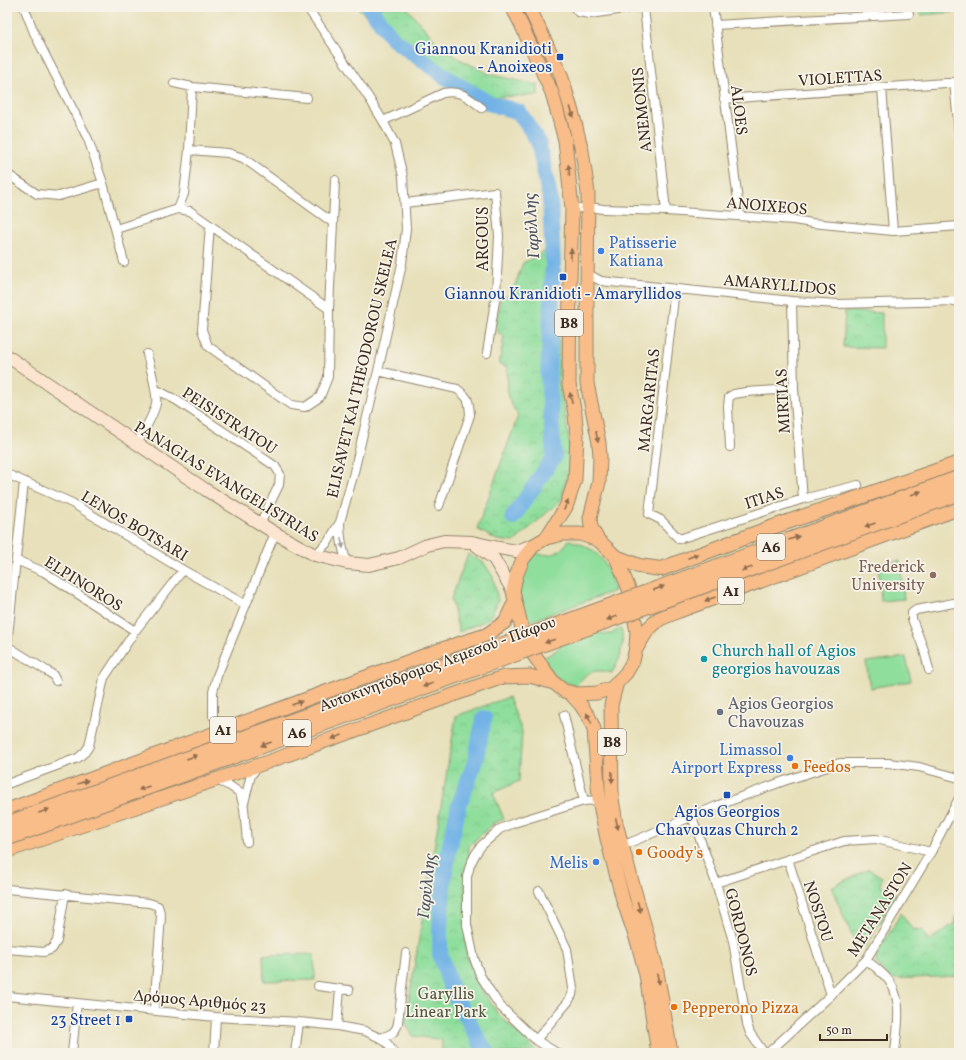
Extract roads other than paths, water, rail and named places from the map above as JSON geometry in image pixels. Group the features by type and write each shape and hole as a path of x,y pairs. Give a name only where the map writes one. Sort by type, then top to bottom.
{"highway":[{"path":"616,557 639,566 661,568 770,528 959,463"},
{"name":"A6","path":"585,622 959,478"},
{"name":"A6","path":"585,622 959,493"},
{"name":"A1","path":"636,648 647,630 659,619 678,610 959,508"},
{"name":"Αυτοκινητόδρομος Λεμεσού - Πάφου","path":"7,824 585,622"},
{"name":"Αυτοκινητόδρομος Λεμεσού - Πάφου","path":"7,838 585,622"}],"main road":[{"name":"B8","path":"512,7 552,93 565,140 572,209 569,384 575,414 577,436 575,480 566,507 546,538"},
{"name":"B8","path":"529,7 561,75 582,151 588,193 593,278 587,290 587,383 600,457 599,482 590,518 591,527 598,540"},
{"name":"PANAGIAS EVANGELISTRIAS","path":"7,356 206,490 275,533 315,555 348,563 369,565 399,558 427,545 444,541 472,542 516,551 534,545"},
{"name":"B8","path":"563,534 580,534 598,540 616,557 629,589 637,632 633,661 626,674 612,688 597,693 576,694 564,691 554,683 533,654 522,628 514,596 516,576 523,558 534,545 546,538 563,534"},
{"path":"472,542 494,560 514,596"},
{"name":"A1","path":"7,810 439,650 486,635 506,622 514,596"},
{"path":"7,851 262,764 503,677 530,676 554,683"},
{"name":"B8","path":"617,682 611,705 612,799 622,846 656,966 671,1053"},
{"name":"B8","path":"569,692 589,717 594,729 599,800 607,839 623,900 638,944 646,975 658,1053"}],"street":[{"path":"24,7 35,35 88,139 103,183 124,262"},
{"name":"ELISAVET KAI THEODOROU SKELEA","path":"307,7 383,121 395,144 404,176 406,229 402,264 353,476 340,522 328,542 315,555"},
{"path":"574,7 578,12 590,14 638,7"},
{"name":"ANEMONIS","path":"644,7 666,211"},
{"name":"ALOES","path":"713,7 740,216"},
{"path":"715,24 908,14"},
{"path":"956,82 959,132"},
{"name":"VIOLETTAS","path":"724,99 956,82"},
{"path":"174,83 192,87 307,98"},
{"path":"178,209 184,194 189,150 192,87"},
{"path":"882,88 893,231"},
{"path":"383,121 443,93 459,93 469,98 482,108"},
{"path":"189,150 228,153 243,158 332,222"},
{"path":"7,174 37,194 60,196 103,183"},
{"path":"210,225 202,330 208,346 291,405 305,407 320,397 328,376 332,222 335,180"},
{"name":"ARGOUS","path":"405,202 495,192 499,236 496,294 487,353"},
{"name":"ANOIXEOS","path":"572,209 589,207 740,216 794,220 893,231 959,226"},
{"path":"116,229 178,209 190,211 329,309"},
{"name":"AMARYLLIDOS","path":"593,278 675,289 837,304 959,301"},
{"name":"MARGARITAS","path":"675,289 649,514 661,520 679,539"},
{"name":"MIRTIAS","path":"792,301 794,389 803,499"},
{"path":"137,444 156,403 155,389 147,354"},
{"path":"378,371 457,388 465,395 469,403 470,415 439,506"},
{"name":"PEISISTRATOU","path":"155,389 176,400 275,466 280,474 279,485 260,524"},
{"path":"730,447 729,397 734,394 746,392 794,389"},
{"name":"LENOS BOTSARI","path":"7,474 72,503 183,570 246,604"},
{"path":"24,482 7,646 48,671 56,681"},
{"name":"ITIAS","path":"679,539 803,499 858,485"},
{"name":"ELISAVET KAI THEODOROU SKELEA","path":"340,522 340,539 343,552 348,563"},
{"path":"212,716 213,692 217,676 275,533"},
{"name":"ELPINOROS","path":"16,560 44,572 135,631"},
{"path":"7,784 78,758 85,752 89,746 104,678 135,631 183,570"},
{"path":"929,670 924,650 912,619 912,613 916,610 959,602"},
{"path":"564,715 584,801"},
{"path":"622,846 692,816 784,781 840,763 888,763 919,767 959,778"},
{"path":"244,808 251,775 262,764"},
{"path":"215,780 230,786 240,793 244,808 247,842"},
{"name":"METANASTON","path":"768,1053 831,995 866,960 931,852 959,798"},
{"path":"557,1053 536,1040 500,1006 480,975 474,958 468,924 467,877 470,865 481,846 500,829 514,823 584,801 599,800"},
{"name":"GORDONOS","path":"692,816 716,883 733,942 747,1024 750,1033 764,1053"},
{"path":"716,883 844,841 876,839 931,852"},
{"name":"NOSTOU","path":"788,859 831,995"},
{"path":"7,889 148,902 158,906 161,916 154,1010"},
{"path":"536,1040 568,1002 572,995 573,988 567,949 539,891"},
{"path":"7,949 44,952 52,949 57,941 65,894"},
{"path":"394,1053 384,1040 397,1029 406,953"},
{"path":"866,960 886,977 893,987 898,999 895,1053"},
{"path":"318,986 349,990"},
{"path":"337,1026 340,989"},
{"name":"Δρόμος Αριθμός 23","path":"7,996 216,1017 337,1026 365,1031 384,1040"},
{"path":"72,1053 77,1003"},
{"path":"214,1053 216,1017"},
{"path":"295,1053 299,1022"}],"waterway":[{"name":"Γαρύλλης","path":"369,7 393,39 447,78 489,103 519,112 538,141 550,198 553,265 548,375 554,457 513,517"},
{"name":"Γαρύλλης","path":"484,718 475,762 459,805 449,849 444,877 440,925 440,954 451,988 481,1044 488,1053"}],"place":[{"name":"Giannou Kranidioti - Anoixeos","path":"560,57"},
{"name":"Patisserie Katiana","path":"601,251"},
{"name":"Giannou Kranidioti - Amaryllidos","path":"563,277"},
{"name":"Frederick University","path":"933,575"},
{"name":"Church hall of Agios georgios havouzas","path":"704,659"},
{"name":"Agios Georgios Chavouzas","path":"720,712"},
{"name":"Limassol Airport Express","path":"790,758"},
{"name":"Feedos","path":"795,766"},
{"name":"Agios Georgios Chavouzas Church 2","path":"727,795"},
{"name":"Goody's","path":"639,852"},
{"name":"Melis","path":"596,862"},
{"name":"Pepperono Pizza","path":"674,1007"},
{"name":"23 Street 1","path":"129,1019"}],"park label":[{"name":"Garyllis Linear Park","path":"446,1002"}]}
